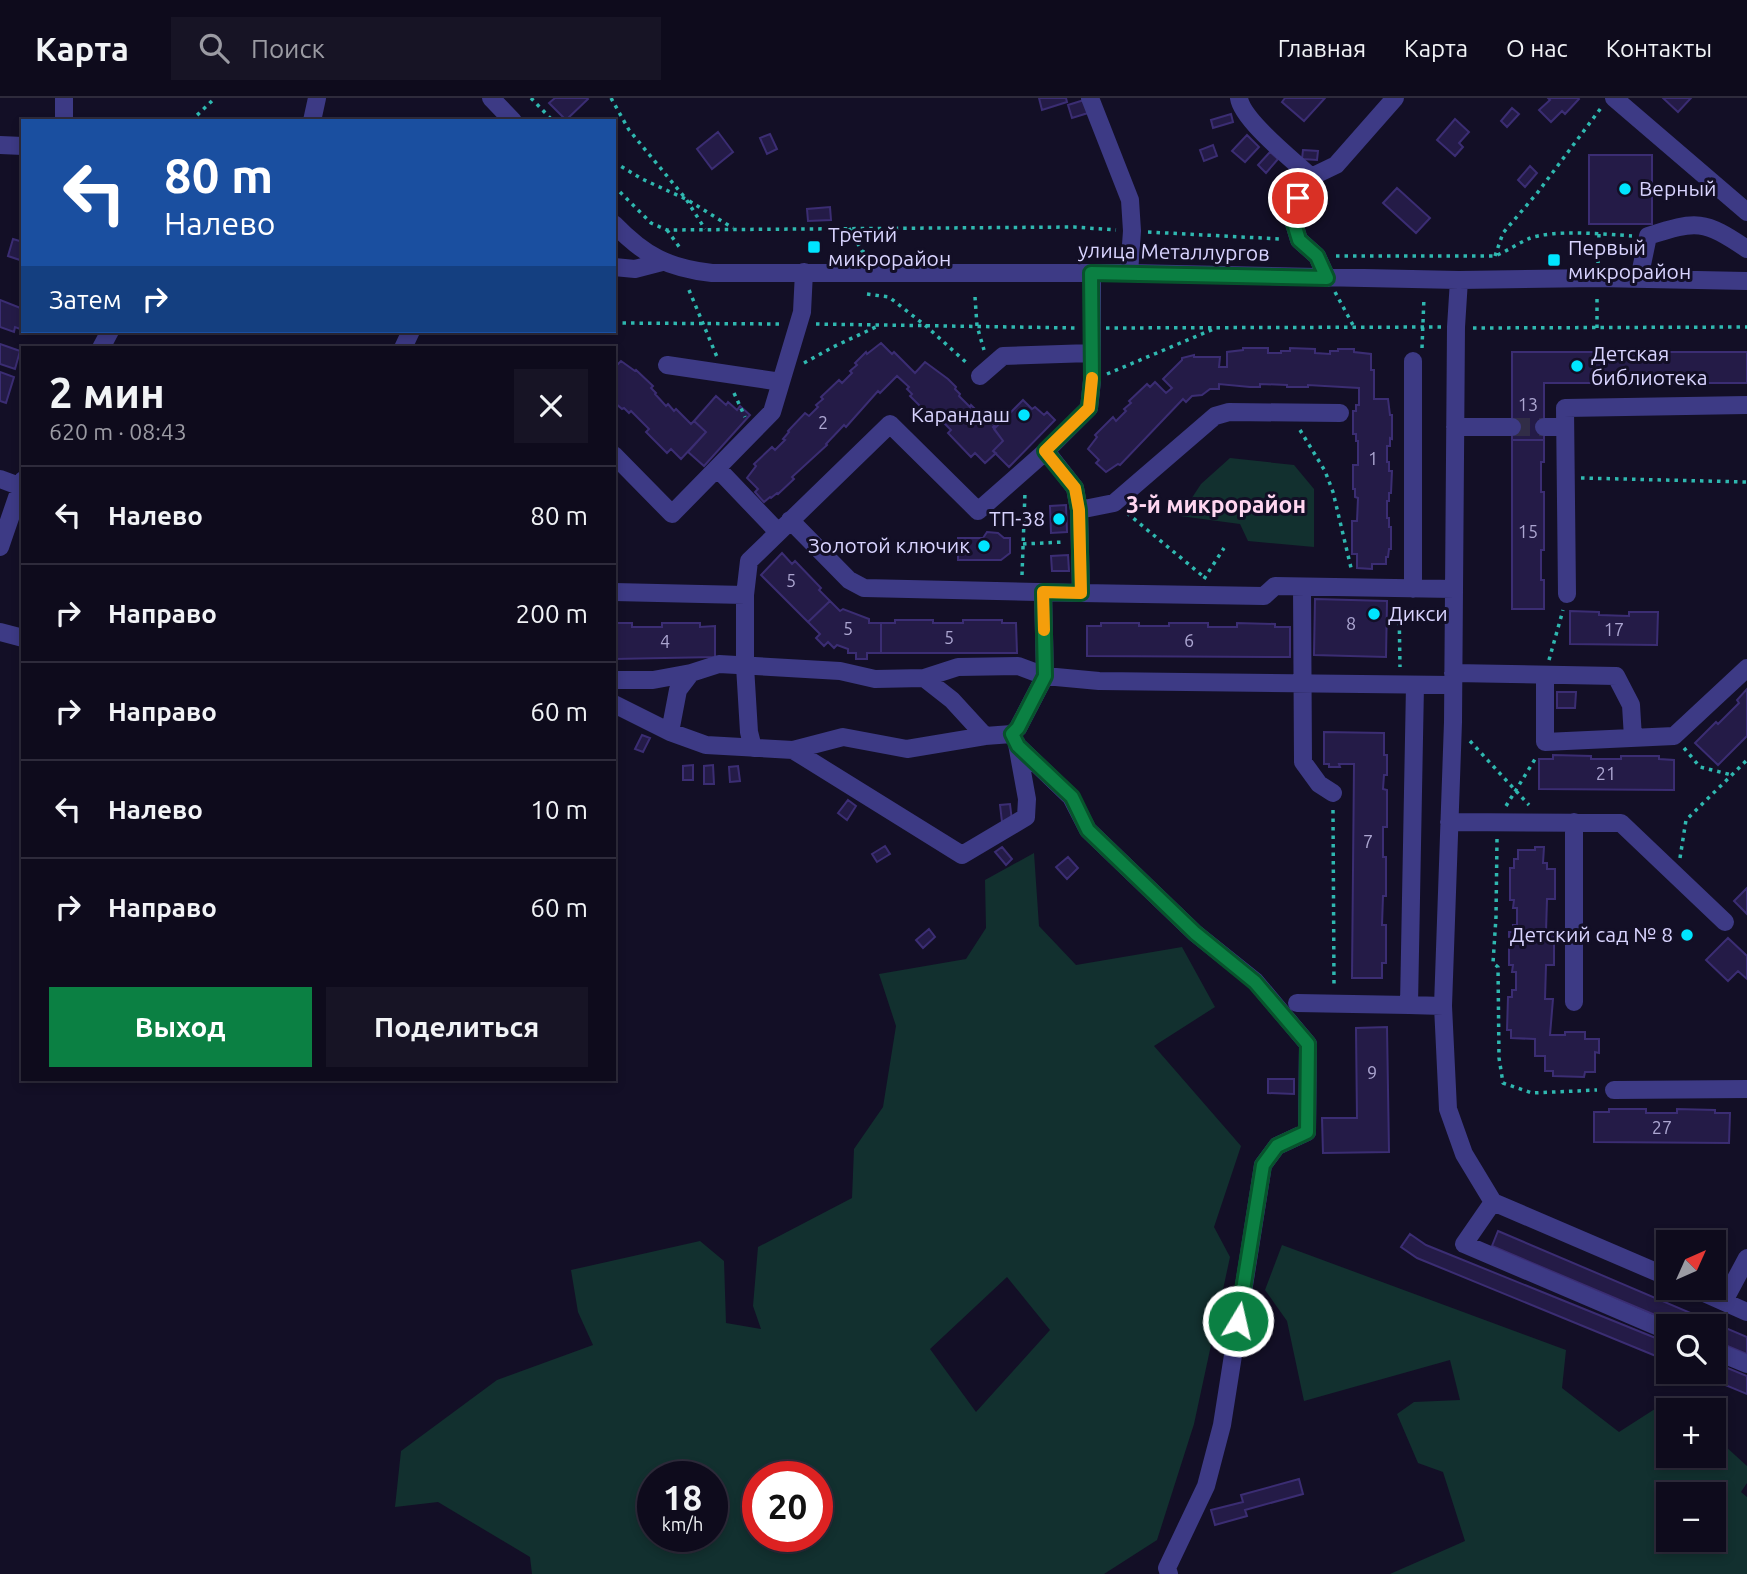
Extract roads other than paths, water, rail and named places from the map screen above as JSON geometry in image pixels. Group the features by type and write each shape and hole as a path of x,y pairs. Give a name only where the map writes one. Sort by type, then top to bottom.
{"street":[{"path":"64,98 64,119"},
{"path":"312,119 317,98"},
{"path":"491,98 511,119"},
{"path":"1090,98 1130,200 1132,231 1129,274"},
{"path":"1239,98 1240,104 1260,130 1311,177"},
{"path":"1327,278 1317,256 1299,240 1293,220 1298,198 1311,177 1336,165 1395,98"},
{"path":"1614,98 1747,212"},
{"path":"0,145 21,146"},
{"path":"1639,279 1648,236 1685,224 1716,228 1747,249"},
{"name":"улица Металлургов","path":"616,226 629,239 662,262 712,273 1091,273 1459,280 1747,281"},
{"path":"616,267 635,269 662,262"},
{"path":"616,457 673,514 772,412 802,312 804,272"},
{"path":"753,748 749,732 745,666 745,595 749,561 890,424 978,511 1089,408 1092,380 1091,273"},
{"path":"1459,280 1453,722 1443,1006 1448,1109 1464,1154 1493,1202 1656,1272"},
{"path":"985,371 1003,356 1091,353"},
{"path":"1406,588 1418,358"},
{"path":"667,365 781,382"},
{"path":"1567,594 1565,408 1747,405"},
{"path":"1079,510 1114,503 1215,416 1229,412 1340,413"},
{"path":"1455,427 1512,427"},
{"path":"1544,427 1565,427"},
{"path":"1045,451 1075,488 1079,510 1081,593"},
{"path":"717,468 849,580 864,588 1264,596 1275,586 1454,589"},
{"path":"0,479 21,483 0,547"},
{"path":"1302,587 1303,762 1319,784 1333,793"},
{"path":"616,592 745,595"},
{"path":"793,750 962,855 1026,817 1027,799 1015,740 1018,728 1045,676 1043,592"},
{"path":"0,632 21,637"},
{"path":"616,680 653,680 691,673 719,664 840,671 875,679 924,678 958,667 1018,666 1045,676 1099,681 1302,685 1408,685 1453,679 1545,675 1616,676 1630,705 1633,738"},
{"path":"1545,675 1545,742 1674,736 1747,668"},
{"path":"670,732 678,691 691,673"},
{"path":"924,678 952,700 985,736"},
{"path":"1408,685 1409,1005"},
{"path":"616,705 670,732 706,745 793,750 843,737 907,749 985,736 1015,740 1072,797 1088,830 1195,933 1255,982 1308,1044 1307,1132 1277,1146 1263,1165 1222,1425 1206,1486 1167,1568 1169,1574"},
{"path":"1574,821 1574,1002"},
{"path":"1449,822 1621,823 1725,922"},
{"path":"1297,1003 1443,1006"},
{"path":"1614,1090 1747,1089"},
{"path":"1493,1202 1464,1244 1656,1326"},
{"path":"1747,1258 1724,1301 1747,1312"},
{"path":"1726,1355 1747,1364"}],"tunnel":[{"path":"1512,427 1544,427"}],"place":[{"name":"Верный","path":"1625,189"},
{"name":"Третий микрорайон","path":"814,247"},
{"name":"Первый микрорайон","path":"1554,260"},
{"name":"Детская библиотека","path":"1577,366"},
{"name":"Карандаш","path":"1024,415"},
{"name":"ТП-38","path":"1059,519"},
{"name":"Золотой ключик","path":"984,546"},
{"name":"Дикси","path":"1374,614"},
{"name":"Детский сад № 8","path":"1687,935"}],"district":[{"name":"3-й микрорайон","path":"1216,505"}]}
